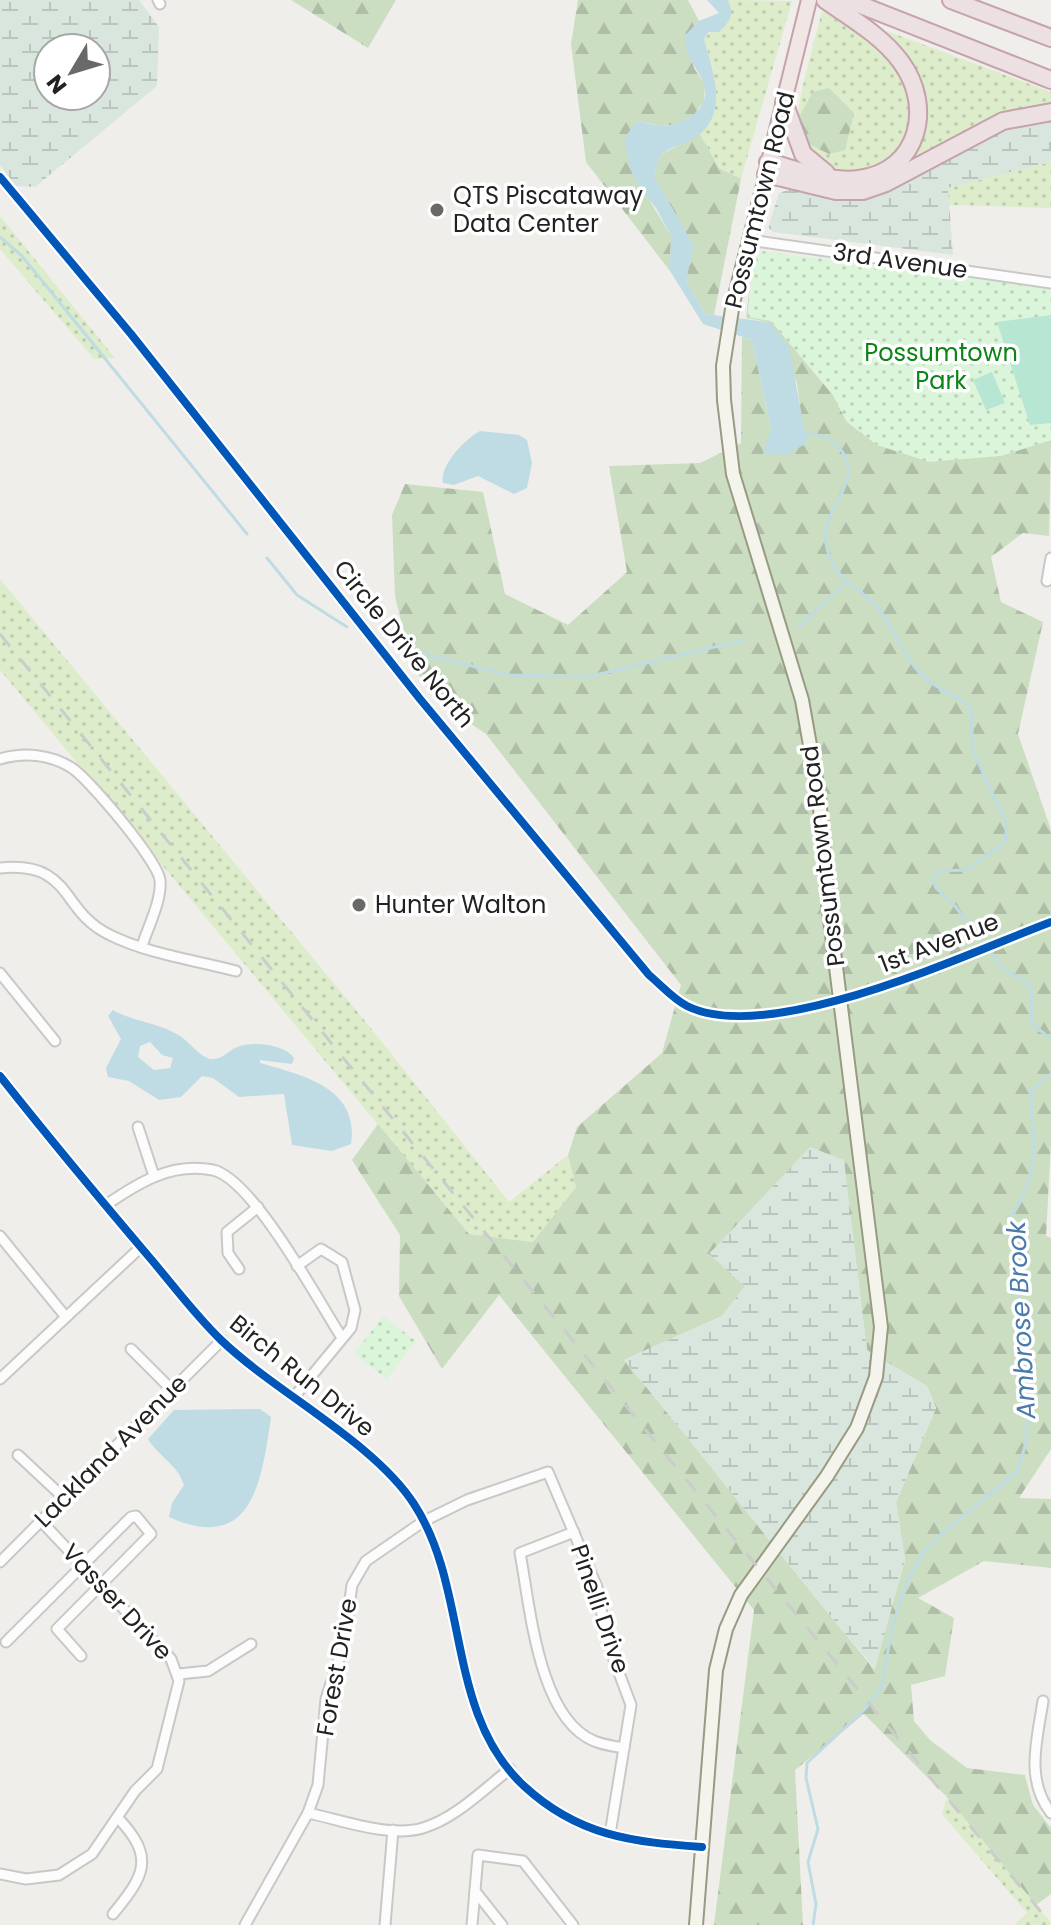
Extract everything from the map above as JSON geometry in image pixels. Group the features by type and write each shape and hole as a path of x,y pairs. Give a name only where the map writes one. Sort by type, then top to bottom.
{"highway":[{"name":"Possumtown Road","path":"767,168 809,0"},
{"path":"825,0 1051,80"},
{"path":"951,0 1051,38"},
{"path":"767,168 856,180 892,167 908,150 919,127 918,95 908,71 852,8"},
{"path":"784,102 803,154 831,176"},
{"path":"767,168 836,191 863,191 898,177 1003,121 1051,112"}],"main road":[{"name":"Possumtown Road","path":"696,1925 716,1670 726,1629 752,1577 827,1476 857,1428 876,1377 881,1327 840,1001 819,796 802,700 733,474 724,400 733,303 767,168"}],"street":[{"name":"Circle Drive North","path":"0,177 131,334 424,703 649,975 687,1006 718,1015 752,1015 840,1001"},
{"name":"3rd Avenue","path":"749,240 1051,283"},
{"path":"1047,581 1051,558"},
{"path":"0,759 33,755 70,766 150,860 160,879 142,946"},
{"path":"0,868 27,865 45,872 104,932 142,946 236,971"},
{"name":"1st Avenue","path":"840,1001 1051,922"},
{"path":"0,973 55,1041"},
{"name":"Birch Run Drive","path":"0,1076 222,1340 402,1488 424,1521 445,1579 473,1708 521,1784 563,1817 610,1834 650,1843 702,1847"},
{"path":"138,1127 154,1176"},
{"path":"106,1205 154,1176 185,1170 214,1170 232,1179 258,1207 342,1338"},
{"path":"239,1269 228,1253 227,1232 258,1207"},
{"path":"0,1236 65,1316"},
{"path":"0,1379 141,1247"},
{"path":"294,1397 351,1328 355,1310 342,1262 321,1249 297,1266"},
{"name":"Lackland Avenue","path":"0,1562 222,1340"},
{"path":"131,1349 172,1390"},
{"path":"18,1455 64,1498"},
{"name":"Pinelli Drive","path":"424,1521 467,1500 548,1472 597,1587 607,1641 629,1693 631,1705 610,1834"},
{"path":"6,1642 132,1516 137,1516 151,1530 150,1535 57,1629 81,1656"},
{"name":"Vasser Drive","path":"0,1874 26,1879 69,1871 92,1854 135,1791 157,1769 179,1674 171,1659 40,1520"},
{"name":"Forest Drive","path":"245,1925 308,1813 318,1785 326,1699 344,1643 352,1585 366,1561 424,1521"},
{"path":"574,1532 520,1553 547,1686 575,1728 593,1741 624,1748"},
{"path":"179,1674 198,1673 221,1665 251,1644"},
{"path":"1043,1701 1036,1747 1037,1795 1051,1813"},
{"path":"308,1813 393,1830 423,1828 445,1818 510,1769"},
{"path":"113,1914 140,1881 143,1870 133,1834 118,1818"},
{"path":"385,1925 393,1830"},
{"path":"472,1925 478,1855 523,1861 573,1925"},
{"path":"475,1891 502,1925"}],"green space":[{"path":"0,0 139,0 159,27 157,86 35,187 16,186 0,165"},
{"path":"291,0 396,0 368,48"},
{"path":"578,0 688,0 699,21 685,36 694,68 705,85 704,101 694,115 678,124 661,126 637,121 629,166 671,236 670,271 586,162 571,44"},
{"path":"728,0 792,1 741,179 719,168 700,134 708,121 716,88 704,39 732,9"},
{"path":"822,11 880,48 899,68 906,84 910,124 902,145 887,160 867,169 846,171 825,164 808,149 798,124 803,87"},
{"path":"887,31 1051,92 1051,108 906,167 925,113 883,35"},
{"path":"829,88 854,113 845,150 829,154 805,142 797,121 813,92"},
{"path":"1051,119 1051,162 948,188 953,255 773,232 768,227 779,193 793,188 852,198 996,131"},
{"path":"700,134 719,168 741,179 714,315 705,314 686,280 693,246 654,176 660,155"},
{"path":"1051,162 1051,208 949,205 948,188"},
{"path":"0,216 115,358 94,359 0,249"},
{"name":"Possumtown Park","path":"761,251 1051,287 1051,440 1000,456 929,462 877,445 847,422 833,395 771,321 748,317 753,264"},
{"path":"751,273 748,313 771,321 833,395 847,422 1000,456 1051,440 1049,536 1023,533 991,557 1001,602 1043,622 1018,734 1051,830 1051,1144 1046,1236 1051,1238 1051,1449 1019,1498 1051,1499 1051,1568 984,1561 918,1598 954,1618 945,1676 911,1685 914,1721 930,1740 967,1768 1025,1775 1033,1805 1051,1828 1051,1894 1036,1905 947,1797 864,1714 795,1770 803,1925 714,1925 754,1610 499,1295 442,1369 399,1296 400,1235 352,1160 378,1124 469,1234 533,1242 576,1187 568,1155 577,1127 662,1053 681,985 486,734 439,702 412,666 395,596 392,515 405,484 483,492 505,594 568,625 627,572 609,466 700,463 741,443 742,337 752,340 771,428 800,406 797,383 769,322 746,318","holes":["843,1160 867,1351 927,1386 936,1408 896,1502 905,1560 874,1669 624,1360 722,1316 745,1286 709,1253"]},
{"path":"1051,315 1051,423 1030,425 997,322"},
{"path":"992,372 1005,403 986,410 973,380"},
{"path":"0,579 374,1032 509,1202 568,1155 576,1187 533,1242 469,1234 0,670"},
{"path":"810,1147 844,1160 867,1350 927,1386 936,1408 896,1502 905,1560 875,1669 624,1360 722,1316 745,1286 709,1254"},
{"path":"383,1316 416,1341 387,1379 354,1354"},
{"path":"947,1797 1051,1925 1014,1925 1027,1913 942,1814"}],"water":[{"path":"707,0 728,0 731,10 723,28 719,32 709,32 704,39 716,89 714,114 699,135 660,155 654,176 694,246 686,280 705,314 769,322 789,347 807,443 786,455 763,454 771,428 752,340 703,324 670,271 671,236 629,166 625,137 637,121 671,125 688,119 701,107 705,91 703,82 688,55 685,36 699,21 719,13"},
{"path":"480,431 519,435 527,440 532,463 527,488 514,494 478,476 454,485 443,483 449,461 467,440"},
{"path":"113,1010 163,1028 180,1036 210,1059 244,1045 268,1045 289,1053 294,1058 292,1064 260,1060 260,1063 309,1079 337,1096 346,1109 351,1125 351,1144 332,1151 292,1145 284,1094 239,1097 213,1078 202,1076 181,1097 159,1100 129,1081 108,1077 106,1068 121,1039 108,1016","holes":["150,1042 162,1055 173,1058 170,1068 154,1070 138,1057 140,1046"]},
{"path":"260,1409 271,1417 263,1464 248,1504 236,1518 219,1526 197,1526 169,1517 172,1503 184,1485 177,1472 148,1439 174,1410"}],"waterway":[{"path":"0,237 22,256 247,534"},
{"name":"Ambrose Brook","path":"805,434 823,436 831,441 838,446 847,462 847,480 827,526 827,548 835,568 878,608 918,671 971,709 973,751 1007,825 1005,842 967,870 940,871 933,880 936,888 955,906 1001,967 1031,986 1032,1024 1051,1039"},
{"path":"267,558 297,595 347,627"},
{"path":"800,626 846,582"},
{"path":"402,649 509,675 587,677 744,640"},
{"name":"Ambrose Brook","path":"813,1925 816,1904 808,1862 818,1829 806,1778 807,1763 864,1710 881,1688 893,1624 907,1582 922,1554 940,1535 1017,1472 1026,1443 1028,1409 1011,1216 1027,1185 1033,1162 1032,1090 1051,1074"}],"railway":[{"path":"0,634 655,1442 1051,1924"}],"cycle path":[{"path":"0,177 131,334 420,699 649,975 677,1000 687,1006 723,1015 767,1015 817,1006 921,973 1051,922"},
{"path":"0,1076 211,1330 243,1359 375,1460 414,1504 432,1538 444,1574 469,1687 481,1723 499,1756 524,1786 544,1803 586,1826 629,1839 702,1847"}],"place":[{"name":"QTS Piscataway Data Center","path":"437,210"},
{"name":"Hunter Walton","path":"359,905"}]}
